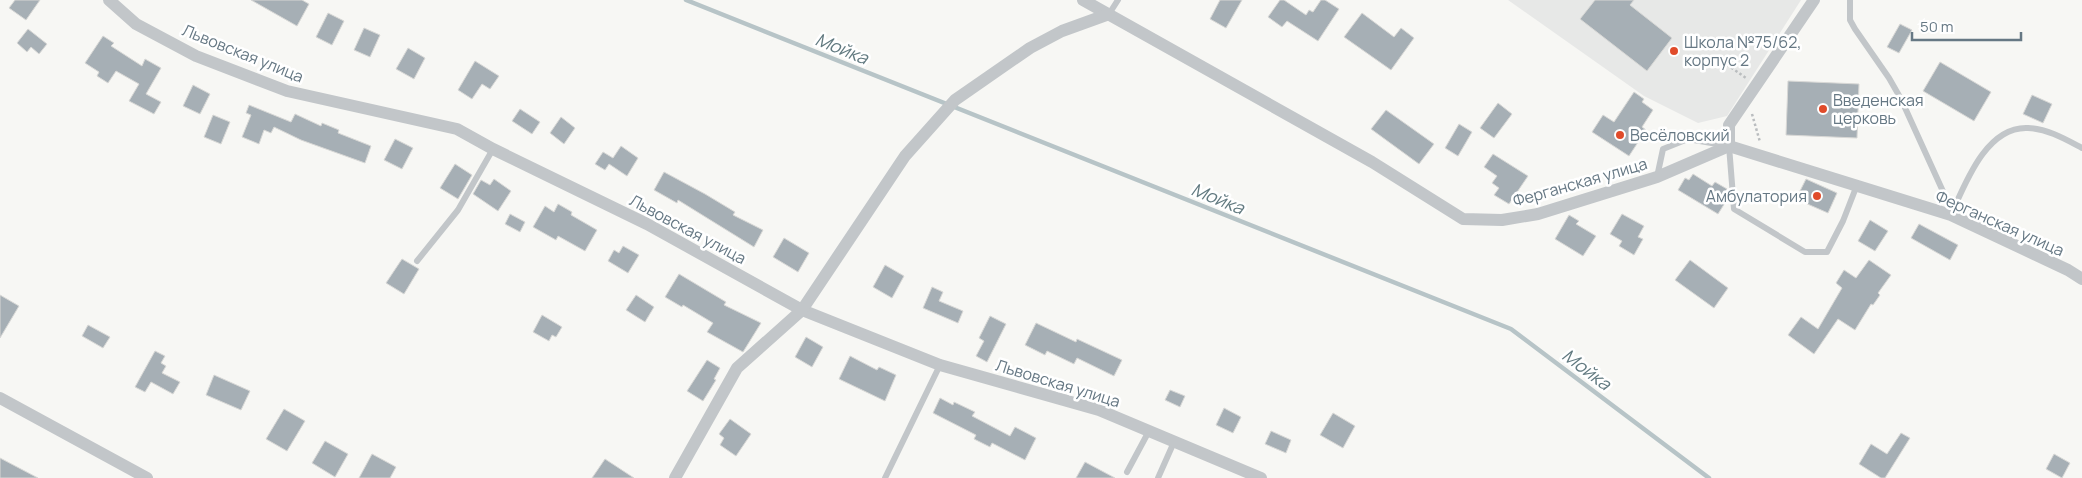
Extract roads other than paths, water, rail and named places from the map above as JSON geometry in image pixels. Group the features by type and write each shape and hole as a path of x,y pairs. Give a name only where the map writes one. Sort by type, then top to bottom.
{"street":[{"name":"Львовская улица","path":"109,0 136,24 196,56 287,91 457,129 493,149 647,224 802,310 940,365 1099,410 1261,478"},
{"name":"Ферганская улица","path":"1083,0 1372,162 1464,219 1502,220 1538,214 1657,177 1729,146 1951,215 2068,270 2082,279"},
{"path":"1729,146 1729,125 1814,0"},
{"path":"676,478 737,368 802,310 904,156 954,100 1030,48 1062,31 1109,14"},
{"path":"0,398 147,478"}],"lane":[{"path":"1109,14 1118,0"},
{"path":"1850,0 1849,10 1852,25 1889,78 1901,99 1946,198 1951,215"},
{"path":"1951,215 1978,161 1990,145 2000,136 2013,130 2027,128 2058,136 2082,148"},
{"path":"1657,177 1663,150 1688,139 1729,146 1734,209 1805,252 1827,252 1843,222 1857,185"},
{"path":"417,261 458,210 493,149"},
{"path":"885,478 940,365"},
{"path":"1127,472 1148,431"},
{"path":"1158,478 1174,442"}],"waterway":[{"name":"Мойка","path":"686,0 1511,329 1709,478"}],"place":[{"name":"Школа №75/62, корпус 2","path":"1674,51"},
{"name":"Введенская церковь","path":"1823,109"},
{"name":"Весёловский","path":"1620,135"},
{"name":"Амбулатория","path":"1817,196"}]}
